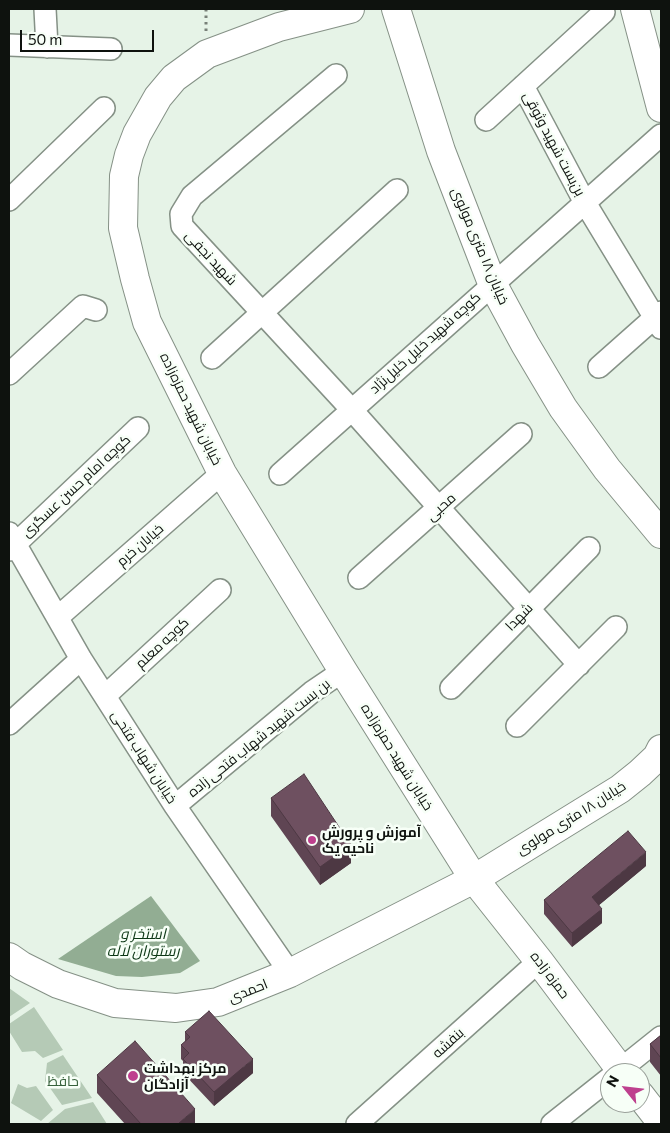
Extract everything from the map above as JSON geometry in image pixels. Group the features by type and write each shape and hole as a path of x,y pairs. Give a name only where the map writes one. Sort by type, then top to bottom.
{"street":[{"path":"45,9 47,47"},
{"name":"خیابان شهید حمزه‌زاده","path":"350,9 279,27 242,40 193,63 174,78 146,115 129,155 124,176 124,228 148,322 222,473 343,671 474,879"},
{"name":"خیابان ۱۸ متری مولوی","path":"396,9 441,151 492,283 563,408 607,469 661,534"},
{"path":"635,9 661,108"},
{"name":"بن‌بست شهید وثوقی","path":"486,120 604,12"},
{"path":"9,45 111,49"},
{"name":"شهید نجفی","path":"336,75 192,196 181,214 182,226 351,408 579,665"},
{"name":"بن‌بست شهید وثوقی","path":"523,86 584,201 659,319"},
{"path":"9,200 104,108"},
{"name":"کوچه شهید خلیل خلیل‌نژاد","path":"280,474 351,408 661,135"},
{"path":"212,358 397,190"},
{"path":"9,374 83,306 96,310"},
{"path":"598,367 659,319"},
{"name":"کوچه امام حسن عسگری","path":"11,543 138,428"},
{"name":"محبی","path":"359,578 521,434"},
{"name":"خیابان خرم","path":"58,617 222,473"},
{"name":"خیابان شهاب فتحی","path":"11,543 58,617 81,659 175,806 290,973"},
{"name":"شهدا","path":"450,688 589,548"},
{"name":"کوچه معلم","path":"105,696 220,590"},
{"path":"517,726 616,627"},
{"path":"9,724 81,659"},
{"name":"بن بست شهید شهاب فتحی زاده","path":"175,806 312,692 343,671"},
{"name":"خیابان ۱۸ متری مولوی","path":"474,879 620,789 660,756"},
{"name":"حمزه زاده","path":"474,879 539,961 610,1063"},
{"name":"احمدی","path":"9,957 22,966 58,984 96,999 137,1006 176,1008 218,1002 290,973 474,879"},
{"name":"بنفشه","path":"357,1124 539,961"},
{"path":"629,1063 661,1037"},
{"path":"552,1124 600,1086"},
{"path":"650,1108 661,1122"}],"green space":[{"path":"9,988 30,1003 9,1017"},
{"path":"34,1007 63,1050 43,1058 35,1051 22,1052 9,1031 9,1024"},
{"name":"حافظ","path":"63,1055 92,1098 62,1105 45,1081 47,1063"},
{"path":"18,1084 27,1088 36,1086 53,1110 41,1121 11,1103"},
{"path":"93,1102 107,1124 47,1124 65,1109"}],"water":[{"name":"استخر و رستوران لاله","path":"151,896 200,961 180,973 142,977 116,976 58,959"}],"building":[{"name":"آموزش و پرورش ناحیه یک","path":"304,774 351,845 320,867 271,798"},
{"path":"628,831 646,852 592,897 602,909 572,933 544,900"},
{"path":"209,1011 253,1059 214,1092 183,1059 189,1053 181,1045 190,1037 185,1032"},
{"path":"661,1035 661,1058 650,1044"},
{"name":"مرکز بهداشت آزادگان","path":"135,1041 195,1109 178,1124 141,1124 97,1075"}],"place":[{"name":"آموزش و پرورش ناحیه یک","path":"312,840"},
{"name":"مرکز بهداشت آزادگان","path":"133,1076"}]}
